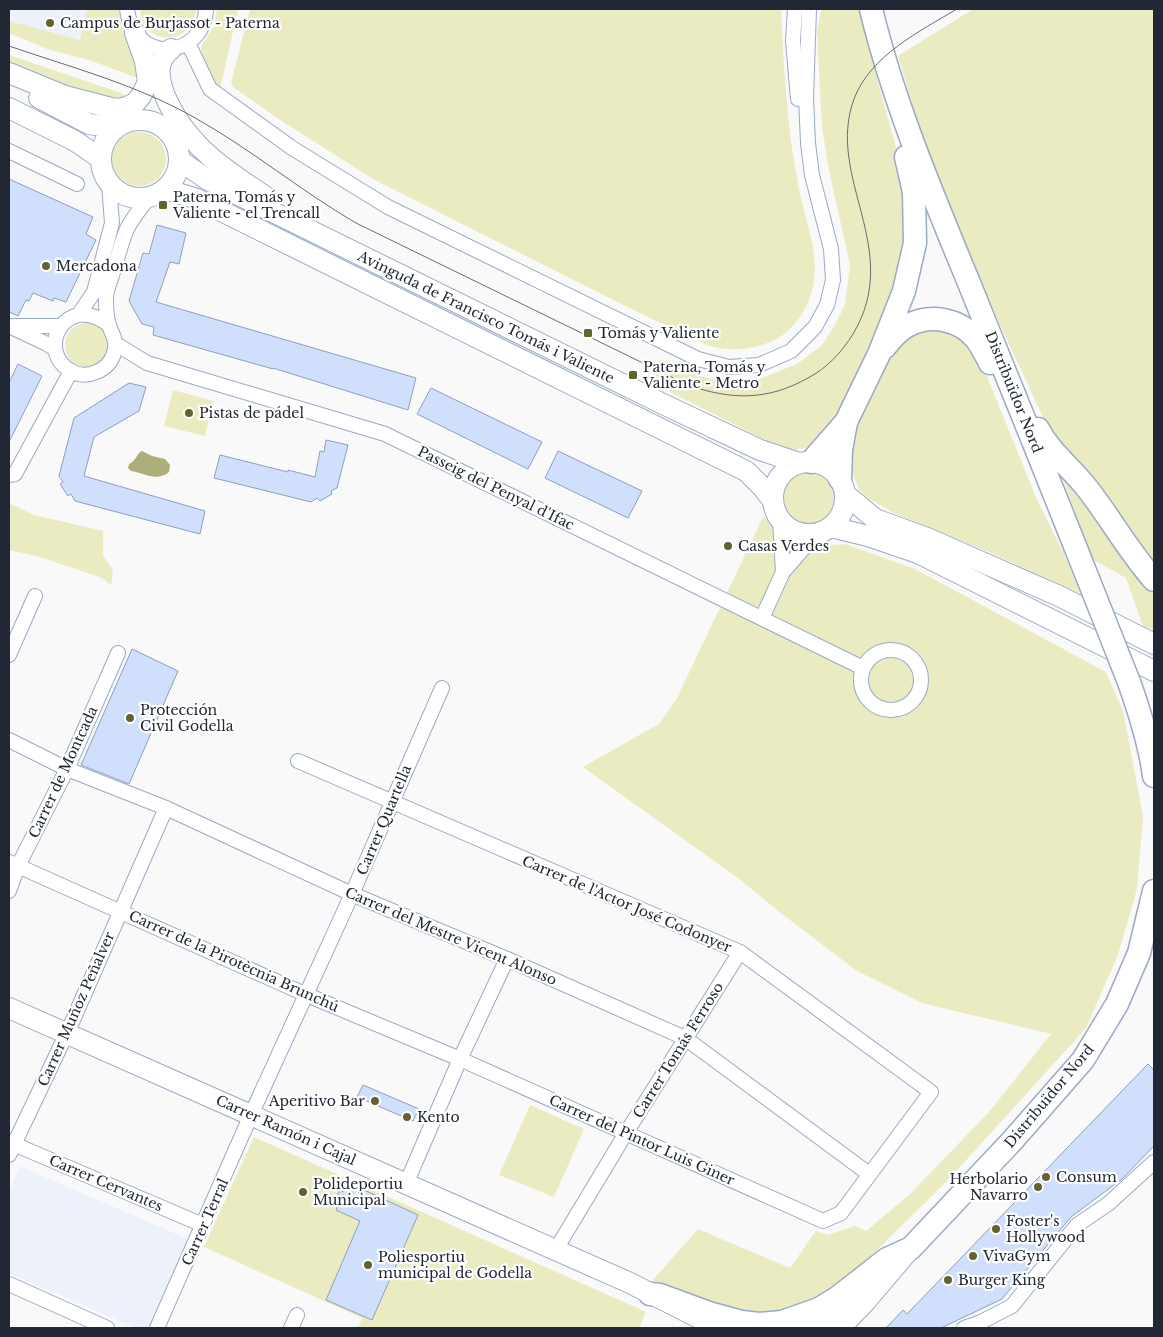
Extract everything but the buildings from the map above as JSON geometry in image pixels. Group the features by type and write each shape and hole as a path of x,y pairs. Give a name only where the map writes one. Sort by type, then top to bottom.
{"main road":[{"name":"Distribuïdor Nord","path":"871,9 888,71 931,193 1018,402 1129,682 1152,757 1154,776"},
{"path":"9,73 65,96 111,108 127,107 135,103 141,96 148,82 145,61 135,33"},
{"path":"180,46 165,54 159,65 162,86 168,104 192,140 227,170 277,205 350,250"},
{"path":"823,531 838,521 842,513 841,450 846,422 880,354 904,291 915,243 914,192 889,99 888,71"},
{"path":"9,83 89,124 115,128"},
{"path":"9,108 75,141 100,158"},
{"path":"139,119 152,121 163,127 172,136 178,148 178,171 173,181 157,193 138,198 127,196 109,184 102,172 100,158 107,136 115,128 139,119"},
{"name":"Avinguda de Francisco Tomás i Valiente","path":"179,160 208,180 666,406 760,450 805,463"},
{"name":"Avinguda de Francisco Tomás i Valiente","path":"157,193 197,199 746,471 773,501"},
{"path":"880,354 895,335 907,326 924,320 941,319 955,322 966,330 976,339 997,375 1036,424 1048,446 1090,492 1139,563 1154,580"},
{"path":"805,463 846,422"},
{"path":"1154,644 1059,596 927,538 875,519 843,487 832,470 822,464 805,463 790,468 782,474 777,482 773,501 775,511 780,520 790,529 802,534 823,531 868,536 918,553 1154,670"},
{"name":"Distribuïdor Nord","path":"911,1248 1018,1134 1083,1060 1117,1004 1139,953 1154,890"},
{"name":"Carrer Ramón i Cajal","path":"9,1008 555,1251 671,1304 716,1328"},
{"path":"650,1294 666,1297 709,1314 742,1322 759,1324 782,1322 825,1305 837,1298 887,1259 911,1248"},
{"path":"812,1328 850,1303 911,1248"},
{"path":"840,1328 866,1301 911,1248"},
{"name":"Carrer Ramón i Cajal","path":"671,1304 691,1328"}],"street":[{"path":"127,9 129,21 135,33 142,41 161,49 180,46 198,34 204,23 206,9"},
{"path":"795,9 793,41 798,97 808,143"},
{"path":"180,46 210,89 292,148 388,207 698,359 729,366 759,365 791,351 815,327 827,305 834,280 831,248 812,175 808,143 806,98 809,9"},
{"path":"9,151 76,184"},
{"path":"79,314 94,292 112,223 109,184"},
{"path":"109,325 106,297 127,228 157,193"},
{"path":"79,314 89,314 100,317 109,325 114,334 116,344 110,363 102,370 92,374 81,374 71,371 61,363 55,349 56,335 69,318 79,314"},
{"path":"10,326 61,326"},
{"path":"10,326 55,349"},
{"name":"Passeig del Penyal d'Ifac","path":"116,344 148,363 385,434 863,668"},
{"path":"12,475 71,371"},
{"path":"780,520 783,572"},
{"path":"762,618 783,572 823,531"},
{"path":"9,655 35,596"},
{"path":"888,650 899,651 915,662 920,671 921,682 919,692 905,707 895,710 884,710 866,698 860,678 863,668 869,659 878,653 888,650"},
{"name":"Carrer de Montcada","path":"9,891 13,864 67,769 118,653"},
{"name":"Carrer Quartella","path":"252,1115 352,894 442,688"},
{"name":"Carrer del Mestre Vicent Alonso","path":"9,740 67,769 166,808 352,894 507,959 686,1038 869,1174"},
{"name":"Carrer de l'Actor José Codonyer","path":"298,762 740,952 931,1092 869,1174"},
{"name":"Carrer Muñoz Peñalver","path":"10,1147 66,1033 166,808"},
{"name":"Carrer de la Pirotècnia Brunchú","path":"13,864 121,910 307,995 460,1059"},
{"name":"Carrer Tomás Ferroso","path":"555,1251 626,1133 740,952"},
{"path":"406,1184 460,1059 507,959"},
{"name":"Carrer del Pintor Luis Giner","path":"460,1059 823,1221 841,1213 869,1174"},
{"name":"Carrer Terral","path":"157,1328 252,1115"},
{"name":"Carrer Cervantes","path":"10,1147 203,1225"},
{"path":"964,1328 1012,1306 1077,1225 1108,1204 1154,1162"},
{"path":"9,1284 107,1328"}],"shaded area":[{"name":"Campus de Burjassot - Paterna","path":"9,9 87,9 80,40 9,21"},
{"path":"87,9 118,9 122,27 130,42 143,80 92,61 47,49 9,33 9,21 80,40"},
{"path":"140,9 196,9 193,21 186,30 177,36 168,38 158,36 149,30 143,21"},
{"path":"217,9 238,9 220,89 213,80 201,56 202,45 214,26"},
{"path":"250,9 781,9 792,149 800,194 812,241 815,270 809,300 801,315 783,334 775,340 762,345 723,349 707,345 623,305 373,179 277,118 233,87 231,83"},
{"path":"821,9 861,9 879,86 907,187 909,208 898,294 839,418 809,447 791,451 779,447 649,381 661,359 703,377 726,382 759,379 797,364 821,346 834,327 845,305 850,265 829,170 822,127 817,33"},
{"path":"973,9 1154,9 1154,631 1143,626 1126,578 1092,559 1060,471 1047,426 971,262 924,143 898,56"},
{"path":"9,55 121,93 132,99 110,102 9,65"},
{"path":"134,132 144,132 154,136 162,144 166,159 162,174 154,182 144,186 134,186 124,182 116,174 112,164 112,154 116,144 124,136"},
{"path":"83,323 91,323 103,329 109,345 103,361 91,367 83,367 71,361 65,349 65,341 71,329"},
{"path":"924,324 959,332 982,364 1037,500 1063,552 1081,594 989,552 894,513 866,497 859,489 851,469 848,445 891,349"},
{"name":"Pistas de pádel","path":"173,390 213,401 205,436 164,426"},
{"path":"142,451 165,459 170,465 169,472 155,477 131,471 128,468 129,464"},
{"path":"805,470 817,470 831,478 839,492 837,509 831,518 817,526 805,526 795,521 788,514 783,504 783,492 788,482 795,475"},
{"path":"9,503 34,515 103,531 103,556 113,570 111,585 102,578 40,557 9,550"},
{"path":"763,517 816,547 845,544 915,569 1106,672 1123,711 1143,816 1137,889 1118,955 1086,1028 950,1178 856,1271 796,1308 756,1314 716,1305 652,1281 698,1229 790,1268 816,1231 827,1235 855,1226 866,1231 910,1194 989,1112 1051,1034 922,1003 857,971 742,881 583,767 659,724 677,698"},
{"path":"530,1105 584,1129 554,1197 499,1175"},
{"name":"Polideportiu Municipal","path":"254,1137 646,1312 639,1328 358,1328 362,1318 204,1247"},
{"path":"20,1166 190,1240 150,1328 136,1328 9,1273 9,1192"}],"tram line":[{"path":"9,46 105,78 175,107 217,131 356,223 688,385 719,393 749,396 778,391 793,386 815,374 834,359 853,334 866,303 871,273 868,243 849,157 848,128 854,99 862,84 884,57 912,36 957,9"}],"place":[{"name":"Campus de Burjassot - Paterna","path":"50,23"},
{"name":"Paterna, Tomás y Valiente - el Trencall","path":"163,205"},
{"name":"Mercadona","path":"46,266"},
{"name":"Tomás y Valiente","path":"588,333"},
{"name":"Paterna, Tomás y Valiente - Metro","path":"633,375"},
{"name":"Pistas de pádel","path":"189,413"},
{"name":"Casas Verdes","path":"728,546"},
{"name":"Protección Civil Godella","path":"130,718"},
{"name":"Aperitivo Bar","path":"375,1101"},
{"name":"Kento","path":"407,1117"},
{"name":"Consum","path":"1046,1177"},
{"name":"Herbolario Navarro","path":"1038,1187"},
{"name":"Polideportiu Municipal","path":"303,1192"},
{"name":"Foster's Hollywood","path":"996,1229"},
{"name":"VivaGym","path":"973,1256"},
{"name":"Poliesportiu municipal de Godella","path":"368,1265"},
{"name":"Burger King","path":"948,1280"}]}
